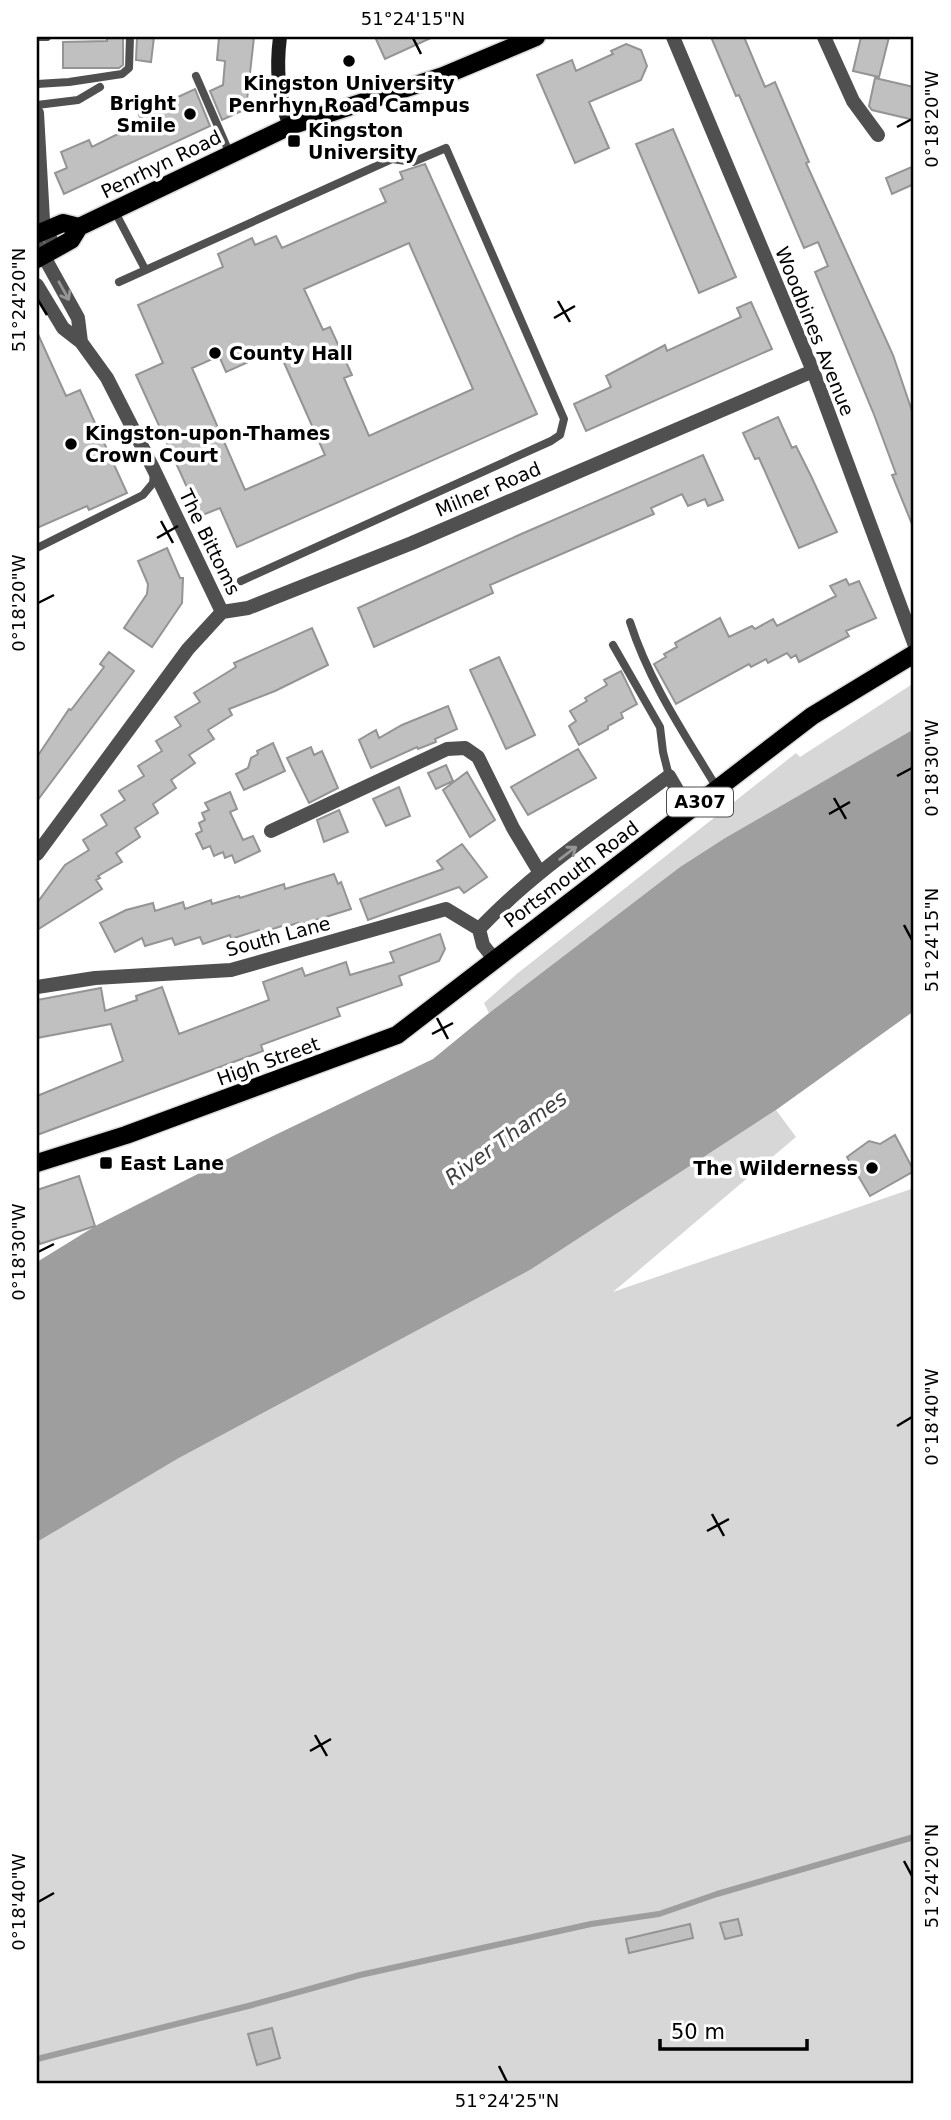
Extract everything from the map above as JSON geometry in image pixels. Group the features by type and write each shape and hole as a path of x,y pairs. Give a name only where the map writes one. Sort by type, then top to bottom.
{"main road":[{"name":"Penrhyn Road","path":"42,246 71,240 79,227 290,126 443,76 536,37"},
{"name":"Portsmouth Road","path":"494,959 812,716 914,654"},
{"name":"High Street","path":"37,1163 126,1135 393,1037 494,959"}],"street":[{"path":"280,37 278,89 290,126"},
{"name":"Woodbines Avenue","path":"673,37 813,371 914,643"},
{"path":"824,37 853,101 878,135"},
{"path":"37,113 42,246 78,318 82,342"},
{"path":"37,285 63,328 82,342"},
{"name":"The Bittoms","path":"82,342 107,378 222,612"},
{"name":"Milner Road","path":"222,612 248,608 412,543 813,371"},
{"path":"37,854 188,649 222,612"},
{"path":"271,831 447,750 465,748 478,757 513,828 540,873"},
{"path":"494,959 482,944 479,929 540,873 669,776 690,810"},
{"name":"South Lane","path":"37,987 95,978 230,970 446,909 479,929"}],"lane":[{"path":"37,37 47,37"},
{"path":"37,84 122,74 129,68 130,37"},
{"path":"196,76 230,154"},
{"path":"37,105 78,100 100,87"},
{"path":"119,282 392,159 413,162 446,148 564,419 560,435 551,441 241,581"},
{"path":"114,211 145,269"},
{"path":"37,548 143,495 153,483 154,470"},
{"path":"630,622 642,658 660,694 717,788"},
{"path":"613,645 660,727 669,776"}],"shaded area":[{"path":"914,683 914,729 725,838 680,867 489,1013 484,1003 518,973 796,753 800,757"},
{"path":"776,1110 796,1137 613,1292 914,1188 914,2083 37,2083 37,1542 179,1458 530,1270"}],"water":[{"name":"River Thames","path":"914,729 914,1011 776,1110 530,1270 179,1458 37,1542 37,1262 97,1225 433,1059 680,867 725,838"}],"building":[{"path":"107,37 123,37 123,65 119,68 63,68 63,42 107,41"},
{"path":"137,37 154,37 151,62 136,60"},
{"path":"219,37 254,37 246,109 222,120 210,91 223,85 225,61 217,60"},
{"path":"375,37 433,37 385,59"},
{"path":"711,37 744,37 765,87 775,82 809,162 806,163 893,355 914,417 914,529 892,475 896,474 873,412 815,272 828,266 818,242 804,248 739,95 736,96"},
{"path":"861,37 889,37 879,77 853,71"},
{"path":"626,44 641,50 647,66 641,80 589,102 609,148 575,163 537,75 572,60 576,71 613,54 611,51"},
{"path":"875,78 914,87 914,120 872,110 869,106"},
{"path":"195,89 210,126 64,194 55,173 67,168 61,152 89,140 92,147 142,122 139,115"},
{"path":"673,129 736,277 699,293 636,144"},
{"name":"County Hall","path":"425,164 537,414 237,547 220,508 200,516 136,375 163,363 138,305 223,267 218,254 252,238 255,245 276,236 282,248 386,202 380,189 403,179 400,172","holes":["409,243 473,389 369,436 344,378 352,375 330,327 323,330 304,289","278,349 325,455 245,490 192,368 219,356 226,372"]},
{"path":"914,166 914,184 892,194 886,178"},
{"path":"751,302 772,349 586,431 574,404 611,387 606,376 665,345 667,351 741,317 737,308"},
{"name":"Kingston-upon-Thames Crown Court","path":"37,332 66,396 80,390 127,493 89,510 87,506 37,528"},
{"path":"778,417 792,448 796,446 837,532 799,548 759,458 755,459 743,433"},
{"path":"703,455 723,500 708,506 705,499 688,506 682,494 651,508 654,514 490,585 493,593 374,647 358,608"},
{"path":"167,548 180,578 183,578 182,603 152,647 124,628 147,594 148,584 138,561"},
{"path":"846,579 849,585 859,581 876,618 846,631 849,636 799,662 796,655 791,658 787,653 768,663 766,659 751,667 749,664 676,704 654,664 677,647 675,643 720,618 729,637 752,626 755,629 773,619 777,626 836,596 830,586"},
{"path":"312,628 328,665 275,691 229,709 232,715 208,730 214,739 189,755 195,763 171,780 176,788 153,804 158,813 135,828 140,837 116,853 122,862 98,876 100,878 96,880 102,889 37,930 37,903 65,865 89,850 83,840 107,825 101,815 125,800 119,791 144,776 138,766 162,751 156,741 181,726 175,717 200,702 194,693 236,667 234,663"},
{"path":"109,652 134,671 37,801 37,757 69,709 71,710 104,667 100,664"},
{"path":"499,657 535,735 506,749 470,670"},
{"path":"621,671 637,704 621,713 623,718 608,726 608,729 579,745 569,726 576,721 570,711 607,685 604,680"},
{"path":"448,706 457,729 435,739 436,742 418,749 417,747 371,768 359,740 376,730 379,738 402,725"},
{"path":"273,743 285,771 244,790 236,774 248,768 251,758 258,754 257,751"},
{"path":"311,747 314,755 322,751 338,788 309,803 287,758"},
{"path":"578,749 596,778 528,815 511,787"},
{"path":"446,765 453,781 436,789 428,773"},
{"path":"467,772 495,820 470,837 443,790"},
{"path":"399,787 410,816 386,826 373,799"},
{"path":"230,792 237,809 230,812 243,840 253,836 260,851 235,863 232,855 225,858 223,852 214,856 210,846 203,849 196,834 202,831 199,823 205,820 202,813 209,810 205,803"},
{"path":"339,810 348,832 324,842 317,820"},
{"path":"462,844 487,877 464,893 459,887 368,920 360,899 443,869 437,861"},
{"path":"334,874 338,884 341,882 351,909 300,925 288,924 231,939 230,935 203,944 200,937 175,945 172,938 145,946 142,938 115,952 100,923 126,910 153,903 155,911 183,902 185,909 211,900 212,904 239,896 240,898 284,884 285,889"},
{"path":"440,934 445,949 439,961 399,976 402,985 337,1008 340,1016 261,1045 263,1051 37,1135 37,1096 123,1061 111,1024 37,1038 37,1000 101,988 105,1011 137,1000 136,996 162,987 179,1034 269,1000 263,982 302,968 305,976 346,962 350,975 394,962 390,952"},
{"name":"The Wilderness","path":"895,1135 914,1171 870,1196 847,1157 869,1141 880,1144"},
{"path":"79,1176 95,1226 40,1244 37,1236 37,1190"},
{"path":"738,1919 742,1935 725,1939 720,1923"},
{"path":"690,1924 693,1938 629,1953 626,1939"},
{"path":"272,2028 280,2058 257,2065 248,2034"}],"waterway":[{"path":"37,2059 360,1975 591,1924 659,1914 717,1894 914,1837"}],"place":[{"name":"Kingston University Penrhyn Road Campus","path":"349,61"},
{"name":"Bright Smile","path":"190,114"},
{"name":"Kingston University","path":"294,141"},
{"name":"County Hall","path":"215,353"},
{"name":"Kingston-upon-Thames Crown Court","path":"71,444"},
{"name":"East Lane","path":"106,1163"},
{"name":"The Wilderness","path":"872,1168"}]}
